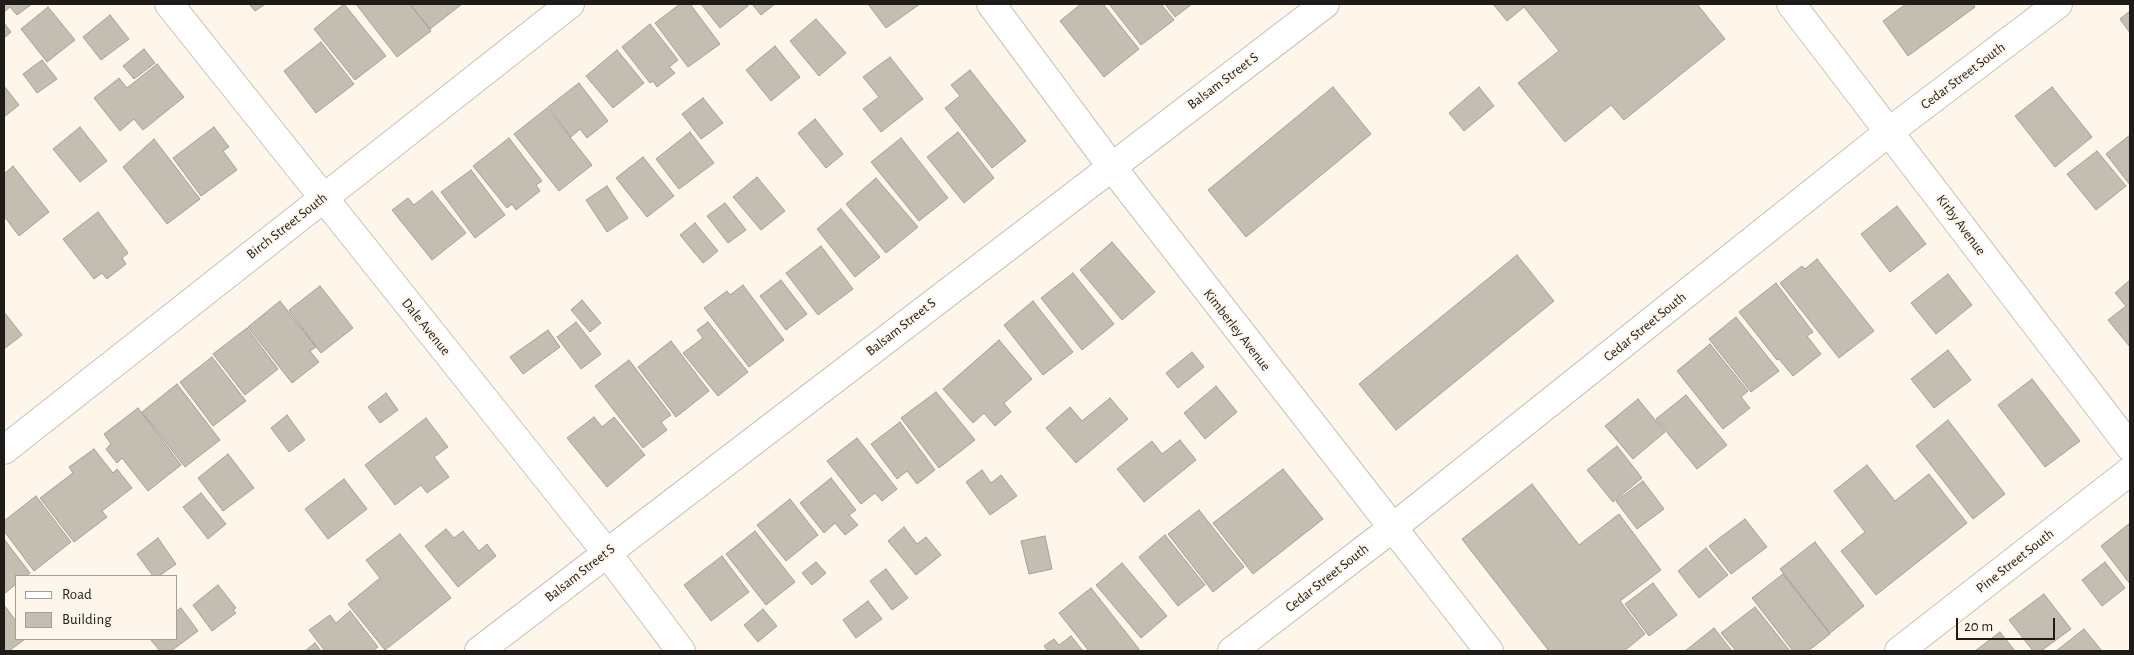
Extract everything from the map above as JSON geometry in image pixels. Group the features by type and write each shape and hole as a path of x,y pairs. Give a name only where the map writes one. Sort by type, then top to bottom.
{"street":[{"name":"Dale Avenue","path":"170,4 607,553 681,651"},
{"name":"Birch Street South","path":"4,450 570,4"},
{"name":"Kimberley Avenue","path":"991,4 1111,166 1392,529 1489,651"},
{"name":"Balsam Street S","path":"479,651 1325,4"},
{"name":"Kirby Avenue","path":"1790,4 1890,131 2130,447"},
{"name":"Cedar Street South","path":"1232,651 1392,529 1890,131 2058,4"},
{"name":"Pine Street South","path":"1899,651 2130,471"}],"building":[{"path":"4,4 32,4 17,15 10,7 4,12"},
{"path":"249,4 265,4 255,11"},
{"path":"344,4 386,56 355,80 314,29"},
{"path":"356,4 410,4 431,31 397,57"},
{"path":"410,4 462,4 430,29"},
{"path":"680,4 690,4 720,44 688,67 655,23"},
{"path":"701,4 747,4 748,6 720,28"},
{"path":"752,4 775,4 761,15"},
{"path":"868,4 920,4 886,28"},
{"path":"1081,4 1103,4 1139,49 1104,77 1060,21"},
{"path":"1109,4 1161,4 1174,20 1141,45"},
{"path":"1165,4 1192,4 1175,17"},
{"path":"1493,4 1697,4 1725,39 1624,120 1611,105 1565,142 1518,83 1559,51 1524,7 1507,21"},
{"path":"1906,4 1973,4 1975,7 1908,56 1883,21"},
{"path":"48,7 75,40 47,62 21,29"},
{"path":"2130,11 2130,33 2120,19"},
{"path":"110,15 129,39 101,60 83,37"},
{"path":"816,19 846,53 819,76 790,41"},
{"path":"4,23 11,32 4,38"},
{"path":"650,24 678,60 669,67 675,73 657,87 653,81 650,83 622,47"},
{"path":"321,42 354,84 316,113 284,71"},
{"path":"775,46 800,77 771,101 746,70"},
{"path":"144,49 155,63 134,79 123,66"},
{"path":"617,50 644,83 613,108 586,76"},
{"path":"890,57 923,99 881,132 863,109 879,97 863,77"},
{"path":"42,60 57,79 37,93 23,74"},
{"path":"157,64 184,97 143,130 134,119 120,131 94,98 119,78 127,88"},
{"path":"970,70 1026,141 992,168 945,108 960,96 951,85"},
{"path":"579,83 608,121 587,138 580,129 571,137 548,107"},
{"path":"4,86 19,105 4,117"},
{"path":"1333,87 1371,134 1246,237 1208,190"},
{"path":"1479,87 1494,106 1464,131 1449,113"},
{"path":"2052,87 2092,137 2055,167 2015,116"},
{"path":"703,98 723,123 701,139 682,114"},
{"path":"547,108 592,165 559,191 514,134"},
{"path":"815,119 843,154 826,168 798,133"},
{"path":"80,127 107,161 80,182 53,149"},
{"path":"214,127 229,147 223,151 237,170 201,196 173,158"},
{"path":"690,132 714,163 679,189 656,159"},
{"path":"958,132 994,178 964,203 927,157"},
{"path":"2130,135 2130,185 2106,154"},
{"path":"509,138 542,181 536,185 540,191 516,210 512,204 507,208 473,166"},
{"path":"901,138 948,198 919,221 871,162"},
{"path":"154,139 200,199 167,224 123,167"},
{"path":"2097,151 2126,186 2096,210 2067,174"},
{"path":"643,157 674,196 647,217 616,178"},
{"path":"13,166 49,212 19,236 4,216 4,174"},
{"path":"471,170 505,215 475,238 441,192"},
{"path":"757,177 785,211 761,230 733,197"},
{"path":"876,178 918,227 886,253 846,204"},
{"path":"607,186 628,218 607,232 586,200"},
{"path":"432,191 466,233 432,260 392,210 408,198 414,205"},
{"path":"725,203 746,230 728,243 707,216"},
{"path":"1897,206 1926,244 1890,272 1861,234"},
{"path":"841,209 880,257 855,277 817,229"},
{"path":"98,212 128,253 122,258 126,264 107,279 102,273 94,279 63,239"},
{"path":"695,223 718,251 703,263 680,235"},
{"path":"1112,242 1155,292 1122,320 1080,270"},
{"path":"821,246 853,289 818,315 786,273"},
{"path":"1517,255 1554,301 1396,430 1359,384"},
{"path":"1817,259 1874,331 1839,358 1780,283 1802,266 1805,269"},
{"path":"1073,273 1114,324 1082,350 1041,298"},
{"path":"1948,274 1972,305 1936,334 1911,303"},
{"path":"781,280 807,314 786,330 760,296"},
{"path":"2130,280 2130,347 2108,320 2126,306 2115,293"},
{"path":"1776,283 1813,332 1807,336 1821,354 1793,376 1779,359 1777,360 1739,312"},
{"path":"743,285 784,340 749,367 704,308 727,291 730,295"},
{"path":"320,286 353,328 321,353 289,310"},
{"path":"582,300 601,323 590,332 571,310"},
{"path":"280,301 316,347 310,351 319,362 292,383 248,327"},
{"path":"1033,301 1073,352 1043,375 1004,325"},
{"path":"4,312 22,335 4,349"},
{"path":"1736,317 1779,371 1751,392 1709,339"},
{"path":"576,322 601,354 581,369 557,337"},
{"path":"708,322 748,372 718,396 683,353 703,338 697,330"},
{"path":"247,328 278,369 245,395 213,354"},
{"path":"548,330 560,347 523,374 510,357"},
{"path":"999,340 1032,379 1004,403 1011,412 995,426 984,413 973,423 943,389"},
{"path":"671,341 709,391 676,417 638,367"},
{"path":"1710,344 1748,391 1741,397 1750,408 1723,429 1677,371"},
{"path":"1948,350 1971,380 1934,408 1911,379"},
{"path":"1192,352 1204,367 1178,388 1166,373"},
{"path":"212,357 246,401 213,426 180,382"},
{"path":"629,360 671,415 661,422 667,430 643,448 595,386"},
{"path":"2032,379 2080,441 2045,467 1998,405"},
{"path":"177,384 220,440 185,467 142,412"},
{"path":"1216,386 1237,412 1205,439 1184,413"},
{"path":"936,392 975,440 939,468 901,418"},
{"path":"386,393 398,410 380,423 368,407"},
{"path":"1686,395 1727,445 1697,469 1656,419"},
{"path":"1110,398 1128,419 1076,463 1046,428 1070,407 1082,421"},
{"path":"1638,399 1665,432 1633,459 1605,426"},
{"path":"138,408 181,465 148,491 122,458 117,463 106,449 111,444 104,434"},
{"path":"287,415 305,440 289,452 271,428"},
{"path":"594,417 602,427 614,417 645,455 607,487 567,438"},
{"path":"426,418 448,447 434,457 449,477 427,493 421,485 395,505 365,465"},
{"path":"1948,420 2005,494 1973,519 1916,446"},
{"path":"900,422 935,470 917,484 907,471 897,479 871,444"},
{"path":"857,438 897,489 882,501 875,493 861,504 827,461"},
{"path":"1180,440 1196,460 1144,502 1117,469 1152,441 1162,454"},
{"path":"1617,446 1642,478 1613,502 1587,470"},
{"path":"94,449 113,473 117,469 132,488 102,511 107,517 74,542 40,498 73,473 69,467"},
{"path":"228,454 254,488 223,511 198,478"},
{"path":"1867,465 1895,501 1929,474 1967,523 1876,595 1841,551 1865,532 1834,491"},
{"path":"1283,469 1323,519 1253,574 1213,523"},
{"path":"982,470 991,483 1001,475 1017,496 990,515 966,482"},
{"path":"831,478 856,510 849,515 858,525 845,535 835,523 824,533 800,503"},
{"path":"344,479 367,509 328,539 305,509"},
{"path":"1643,481 1664,509 1637,529 1616,501"},
{"path":"1532,484 1579,545 1619,514 1661,570 1620,601 1645,634 1624,651 1549,651 1462,539"},
{"path":"201,493 226,524 208,539 183,507"},
{"path":"36,496 71,542 34,571 4,531 4,521"},
{"path":"790,499 818,535 786,561 757,525"},
{"path":"1199,510 1244,567 1213,592 1168,534"},
{"path":"1745,519 1767,547 1731,574 1709,546"},
{"path":"2130,523 2130,584 2101,546"},
{"path":"904,527 917,544 926,537 941,555 916,575 888,541"},
{"path":"446,529 454,538 463,531 479,551 487,544 496,556 458,587 425,546"},
{"path":"755,531 795,582 766,605 726,554"},
{"path":"400,534 451,598 385,650 348,604 380,578 366,560"},
{"path":"1165,535 1205,585 1178,606 1139,557"},
{"path":"1045,536 1052,569 1029,574 1021,541"},
{"path":"158,538 176,564 160,575 152,575 137,554"},
{"path":"4,539 30,573 27,575 15,575 15,585 4,594"},
{"path":"1815,542 1864,606 1830,633 1780,569"},
{"path":"1706,548 1728,575 1699,598 1678,571"},
{"path":"722,556 749,592 711,621 684,585"},
{"path":"816,562 826,573 812,585 802,573"},
{"path":"2105,562 2125,588 2102,606 2082,580"},
{"path":"1122,563 1167,616 1141,638 1096,585"},
{"path":"886,569 908,598 892,610 870,581"},
{"path":"1783,574 1830,634 1808,651 1793,651 1752,598"},
{"path":"1653,583 1677,615 1649,636 1625,604"},
{"path":"218,585 236,608 233,610 236,613 212,631 193,605"},
{"path":"1091,588 1139,649 1136,651 1089,651 1059,613"},
{"path":"2044,594 2071,629 2041,651 2033,651 2009,620"},
{"path":"868,601 882,619 856,638 843,620"},
{"path":"4,605 15,620 15,640 24,640 9,651 4,651"},
{"path":"1755,607 1790,651 1736,651 1721,633"},
{"path":"181,608 198,631 171,651 160,651 151,640 178,640 178,610"},
{"path":"763,609 777,626 758,642 744,625"},
{"path":"350,611 378,647 372,651 325,651 309,630 330,615 336,623"},
{"path":"1714,628 1732,651 1685,651"},
{"path":"2084,629 2102,651 2056,651"},
{"path":"2000,632 2015,651 1975,651"},
{"path":"1071,636 1083,651 1048,651 1044,646 1054,639 1059,645"},
{"path":"315,643 321,651 305,651"}]}
